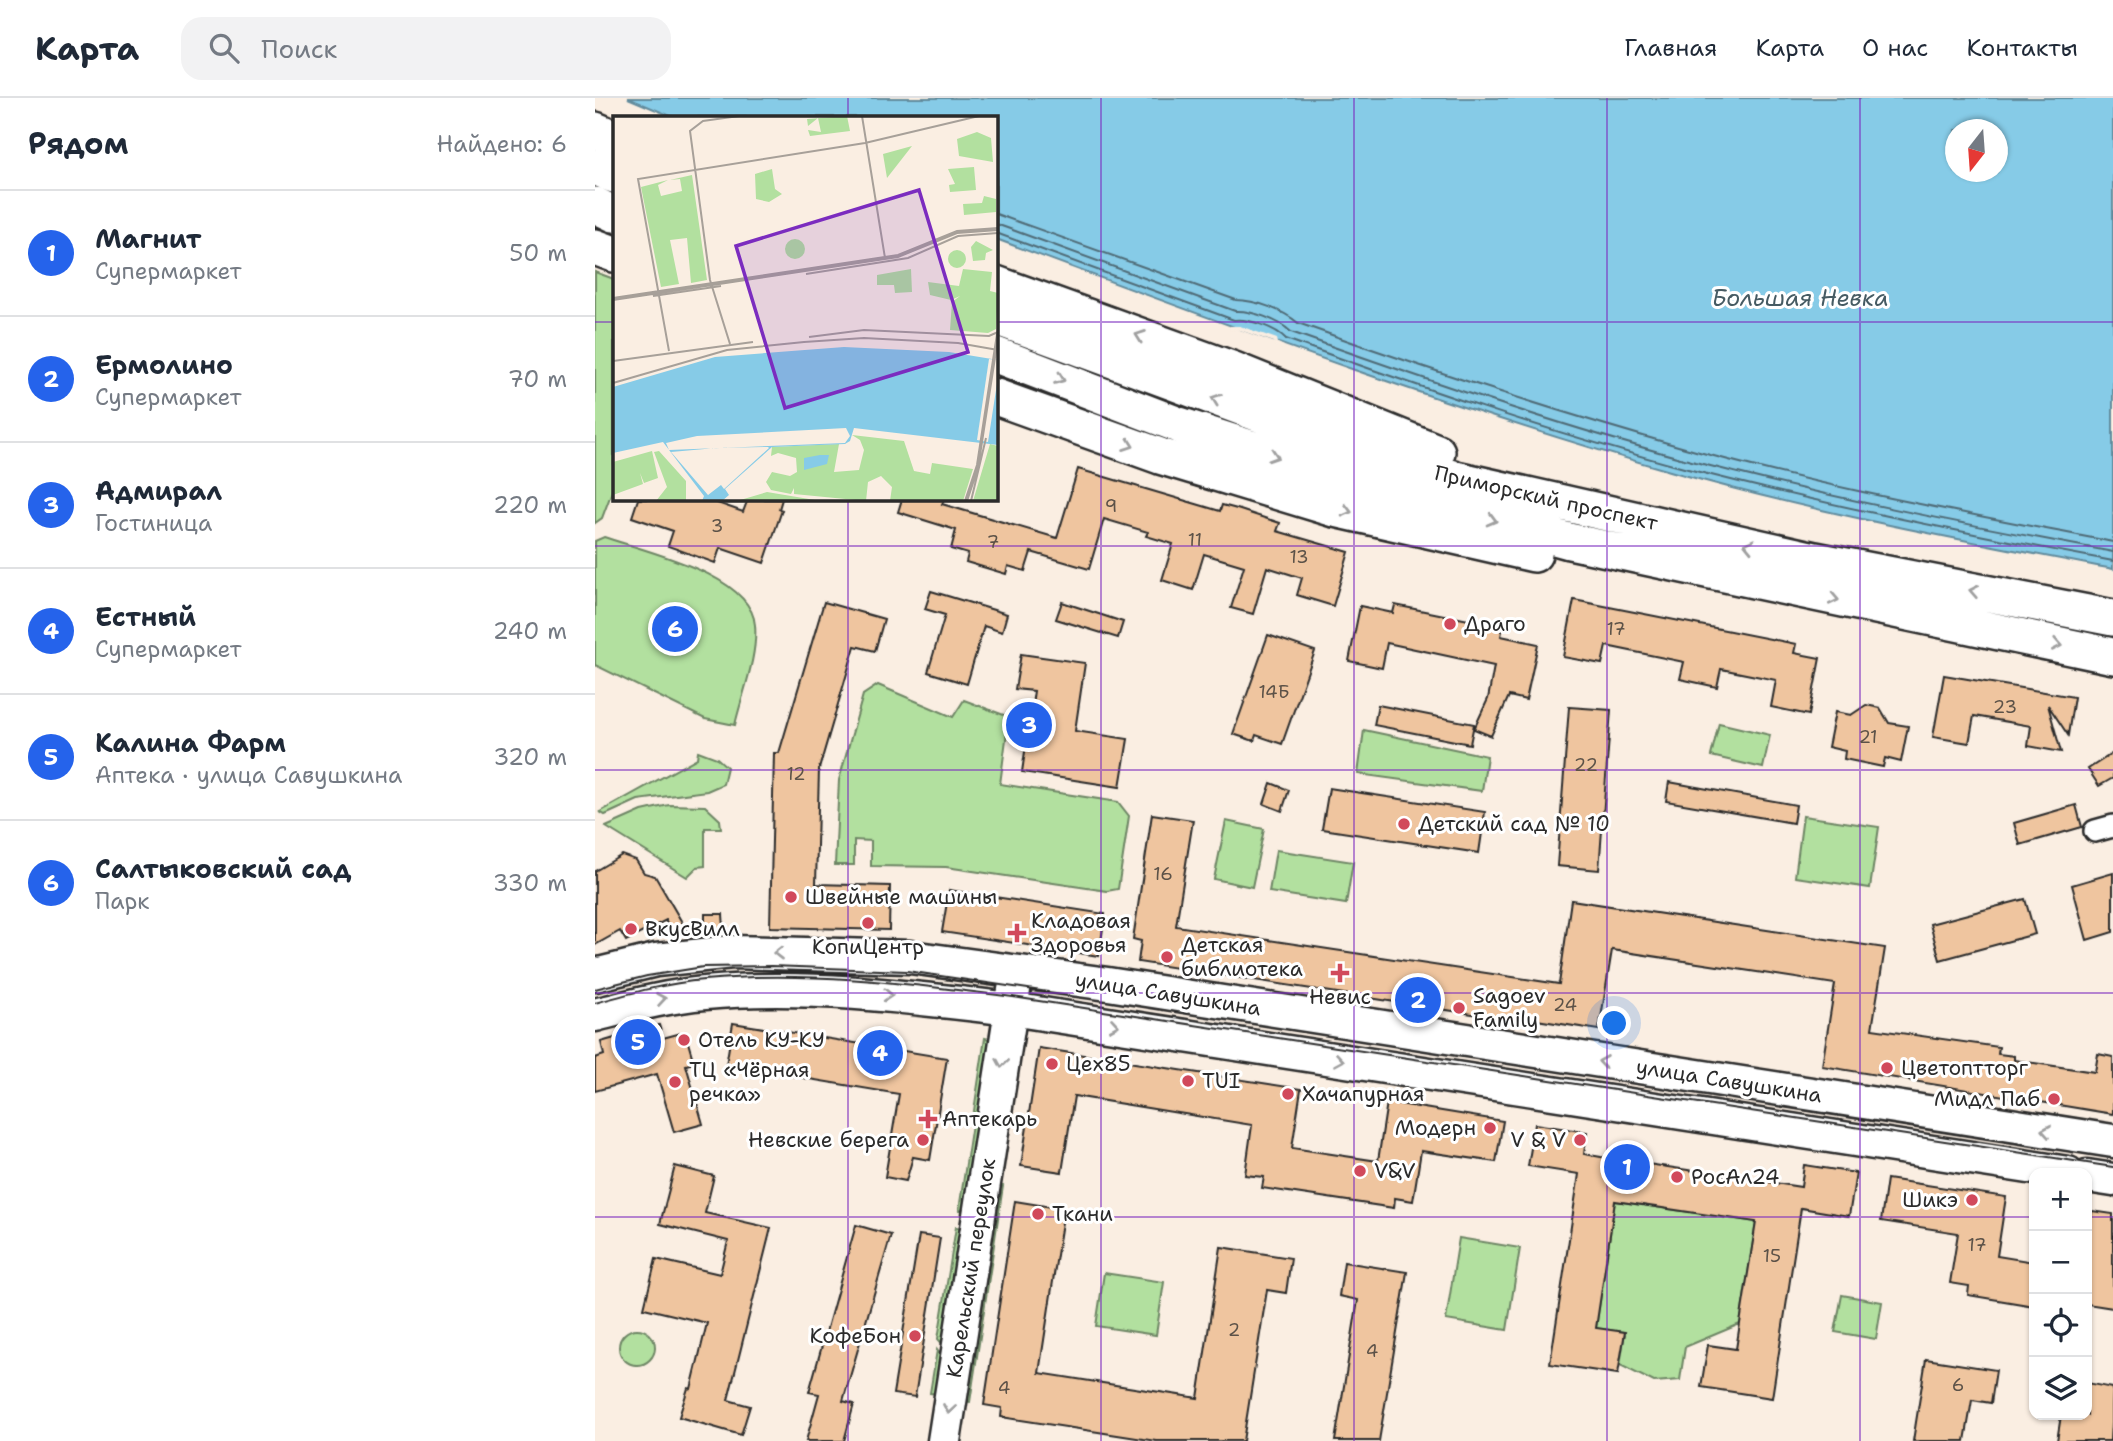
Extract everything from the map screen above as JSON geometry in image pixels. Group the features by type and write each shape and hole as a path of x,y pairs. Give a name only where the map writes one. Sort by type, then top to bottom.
{"main road":[{"path":"595,130 613,138"},
{"path":"595,167 613,175"},
{"path":"595,205 613,214"},
{"path":"595,247 613,254"},
{"path":"997,284 1234,370 1562,503"},
{"name":"Приморский проспект","path":"997,317 1352,448 1456,479 1815,560 2113,618"},
{"name":"Приморский проспект","path":"997,355 1179,425 1343,478 1569,541 2113,656"},
{"path":"997,397 1160,456 1374,518 1722,593 1767,585"},
{"name":"улица Савушкина","path":"595,975 656,960 732,953 910,957 1017,971 2113,1141"},
{"name":"Карельский переулок","path":"944,1441 1017,971"},
{"name":"улица Савушкина","path":"595,1015 649,1001 706,993 772,991 907,996 1011,1009 2036,1168"},
{"path":"2092,1177 2113,1180"}],"green space":[{"path":"595,272 613,279 613,489 602,518 595,523"},
{"path":"604,537 693,567 716,578 749,607 755,625 754,649 735,725 705,719 595,665 595,541"},
{"path":"878,685 953,717 964,700 1009,717 1000,784 1118,802 1129,816 1118,889 1107,891 946,867 871,866 871,841 854,840 854,865 835,865 839,780 863,695"},
{"path":"1719,723 1770,735 1763,768 1711,756"},
{"path":"1364,730 1487,756 1482,791 1358,774"},
{"path":"698,751 717,758 727,767 723,784 707,791 638,800 605,815 600,812 697,758"},
{"path":"669,805 705,806 720,820 721,828 705,828 705,866 697,867 687,877 606,827 642,811"},
{"path":"1803,816 1879,827 1870,888 1795,877"},
{"path":"1226,821 1264,829 1252,887 1214,879"},
{"path":"1276,850 1353,862 1346,904 1269,892"},
{"path":"985,1038 994,1040 967,1211 959,1210"},
{"path":"995,1185 1003,1186 970,1402 961,1401"},
{"path":"1615,1201 1756,1222 1740,1324 1685,1347 1680,1380 1654,1382 1620,1365 1625,1332 1596,1328"},
{"path":"956,1227 964,1228 946,1348 938,1339"},
{"path":"1459,1238 1520,1248 1507,1330 1446,1320"},
{"path":"1104,1273 1164,1282 1156,1335 1096,1326"},
{"path":"1842,1295 1882,1302 1876,1339 1835,1332"},
{"path":"637,1329 650,1334 655,1347 650,1360 637,1365 624,1360 619,1347 624,1334"},
{"path":"937,1350 944,1361 939,1394 930,1393"}],"water":[{"name":"Большая Невка","path":"628,98 2113,98 2113,569 1839,514 1731,488 1504,420 1334,363 997,239 997,116 671,116"}],"pier":[{"path":"1230,326 1240,326 1277,339 1278,343 1284,346 1283,349 1275,346 1274,342 1229,329"}],"building":[{"path":"1078,469 1220,511 1222,505 1237,509 1280,523 1277,531 1349,552 1333,606 1297,595 1302,578 1267,567 1253,614 1231,608 1244,566 1204,554 1193,590 1162,580 1173,544 1146,536 1148,532 1104,519 1089,569 1031,552 1025,571 1008,566 1006,574 966,562 968,554 951,549 956,530 898,512 902,500 944,500 942,504 1057,538"},
{"path":"638,500 709,500 743,512 748,500 782,500 779,509 782,510 764,563 720,548 715,563 668,546 673,531 632,517"},
{"path":"931,591 1007,614 1002,632 984,626 967,684 928,672 945,615 925,609"},
{"path":"1574,600 1796,644 1794,653 1820,658 1809,715 1771,707 1776,680 1721,669 1717,687 1680,679 1684,662 1606,646 1602,664 1563,657"},
{"path":"824,602 884,619 875,651 855,646 819,769 816,884 890,886 889,930 770,927 774,753 779,753"},
{"path":"1062,602 1123,622 1118,638 1056,619"},
{"path":"1395,605 1503,627 1501,636 1538,644 1526,700 1509,696 1491,736 1474,729 1488,699 1494,666 1387,643 1382,668 1349,661 1360,606 1393,613"},
{"path":"1268,635 1315,651 1282,744 1256,735 1254,741 1233,734"},
{"path":"1021,654 1085,663 1075,731 1128,739 1120,787 1022,772 1034,691 1015,689"},
{"path":"1944,675 2074,697 2068,735 2048,705 2061,752 2028,746 2031,726 1974,716 1969,743 1933,737"},
{"path":"1378,705 1474,724 1470,744 1374,725"},
{"path":"1866,705 1880,708 1889,723 1908,726 1901,762 1885,758 1883,767 1844,759 1845,751 1828,747 1835,712 1851,715"},
{"path":"1569,707 1611,710 1599,870 1557,866"},
{"path":"2113,753 2113,778 2099,786 2088,769"},
{"path":"1669,782 1796,805 1793,823 1666,801"},
{"path":"1271,783 1289,790 1282,811 1264,804"},
{"path":"1329,788 1485,812 1479,853 1322,829"},
{"path":"2076,805 2082,827 2020,845 2014,823"},
{"path":"1152,814 1193,820 1176,926 1559,984 1571,900 1885,948 1872,1029 1999,1047 1998,1054 2014,1056 2014,1060 2095,1072 2098,1054 2113,1057 2113,1114 1822,1066 1835,984 1612,950 1599,1030 1524,1018 1524,1022 1138,962 1141,941 1133,939"},
{"path":"622,855 636,860 644,873 655,876 687,931 668,933 666,920 626,941 620,931 595,945 595,871"},
{"path":"2113,873 2113,932 2087,940 2072,885"},
{"path":"949,890 1105,914 1099,956 942,932"},
{"path":"2025,899 2035,934 1940,960 1930,924"},
{"path":"705,914 723,914 724,929 705,930"},
{"path":"733,1023 947,1058 930,1160 913,1157 906,1181 885,1177 899,1094 726,1065"},
{"name":"ТЦ «Чёрная речка»","path":"659,1025 663,1038 685,1032 694,1063 686,1065 703,1124 674,1132 657,1074 595,1091 595,1058 604,1055 601,1042"},
{"path":"1039,1048 1301,1089 1292,1148 1378,1161 1387,1102 1503,1121 1496,1162 1421,1151 1413,1201 1395,1198 1394,1208 1262,1188 1264,1177 1245,1175 1252,1125 1074,1096 1062,1172 1021,1166"},
{"path":"1535,1124 1587,1132 1584,1154 1601,1157 1801,1187 1804,1165 1856,1173 1849,1216 1801,1208 1772,1398 1701,1387 1708,1345 1736,1349 1756,1222 1615,1201 1596,1328 1625,1332 1618,1374 1550,1364 1579,1174 1528,1166"},
{"path":"675,1166 714,1176 705,1213 771,1228 728,1400 750,1406 741,1435 679,1417 688,1388 691,1389 707,1323 644,1308 656,1259 720,1274 728,1241 660,1224"},
{"path":"1887,1179 2006,1197 1997,1256 2029,1261 2029,1305 1968,1295 1969,1286 1950,1283 1958,1233 1881,1221"},
{"path":"1015,1201 1064,1209 1039,1373 1198,1398 1221,1247 1291,1258 1286,1293 1267,1290 1243,1441 1156,1441 1001,1417 1002,1408 984,1405"},
{"path":"2092,1211 2113,1214 2113,1308 2092,1305"},
{"path":"856,1225 891,1235 843,1401 854,1404 844,1441 806,1441 819,1394 809,1392"},
{"path":"919,1235 940,1238 915,1397 893,1394"},
{"path":"1344,1262 1407,1272 1379,1441 1335,1441 1358,1300 1339,1296"},
{"path":"1926,1359 1996,1370 1991,1403 1972,1400 1965,1441 1913,1441"},
{"path":"2092,1384 2113,1388 2110,1441 2057,1441 2060,1420 2092,1420"}],"tram line":[{"path":"595,989 647,976 703,967 771,966 907,971 1048,992"},
{"path":"595,1003 676,983 743,977 898,983 1013,997 2113,1167"}],"place":[{"name":"Драго","path":"1450,624"},
{"name":"Салтыковский сад","path":"675,629"},
{"name":"Адмирал","path":"1029,725"},
{"name":"Детский сад № 10","path":"1404,824"},
{"name":"Швейные машины","path":"791,897"},
{"name":"КопиЦентр","path":"868,923"},
{"name":"ВкусВилл","path":"631,929"},
{"name":"Кладовая Здоровья","path":"1017,933"},
{"name":"Детская библиотека","path":"1167,957"},
{"name":"Невис","path":"1340,973"},
{"name":"Ермолино","path":"1418,1000"},
{"name":"Sagoev Family","path":"1459,1008"},
{"name":"Отель КУ-КУ","path":"684,1040"},
{"name":"Калина Фарм","path":"638,1042"},
{"name":"Естный","path":"880,1053"},
{"name":"Цех85","path":"1052,1064"},
{"name":"Цветоптторг","path":"1887,1068"},
{"name":"TUI","path":"1188,1081"},
{"name":"ТЦ «Чёрная речка»","path":"675,1082"},
{"name":"Хачапурная","path":"1288,1094"},
{"name":"Мидл Паб","path":"2054,1099"},
{"name":"Аптекарь","path":"928,1119"},
{"name":"Модерн","path":"1490,1128"},
{"name":"Невские берега","path":"923,1140"},
{"name":"V & V","path":"1580,1140"},
{"name":"Магнит","path":"1627,1167"},
{"name":"V&V","path":"1360,1171"},
{"name":"РосАл24","path":"1677,1177"},
{"name":"Шикэ","path":"1972,1200"},
{"name":"Ткани","path":"1038,1214"},
{"name":"КофеБон","path":"915,1336"}]}
